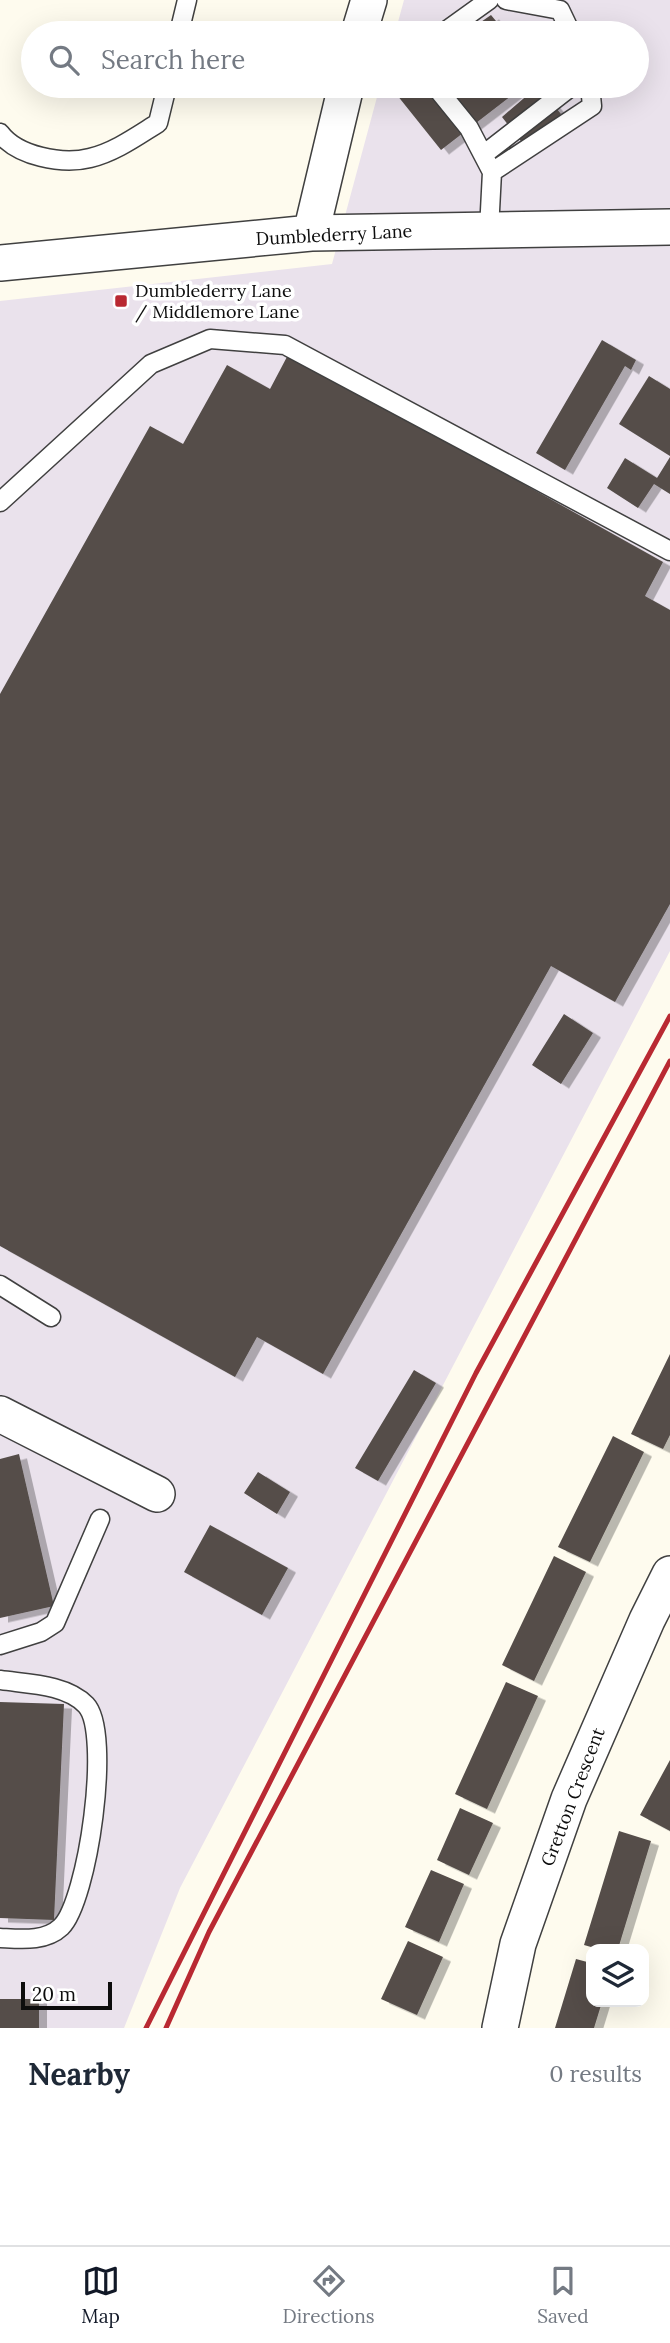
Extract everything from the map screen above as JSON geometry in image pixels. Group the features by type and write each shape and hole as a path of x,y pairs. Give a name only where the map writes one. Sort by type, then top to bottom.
{"street":[{"path":"363,21 369,0"},
{"path":"311,233 343,98"},
{"name":"Dumblederry Lane","path":"0,263 311,233 670,227"},
{"path":"0,1415 157,1494"},
{"name":"Gretton Crescent","path":"500,2028 518,1944 569,1799 646,1620 670,1574"}],"lane":[{"path":"182,21 187,0"},
{"path":"460,21 489,0"},
{"path":"506,0 560,10 565,21"},
{"path":"0,133 9,145 46,158 88,159 124,144 158,123 164,98"},
{"path":"445,98 470,128 492,172 489,230"},
{"path":"483,155 557,98"},
{"path":"492,172 592,106 591,98"},
{"path":"0,502 151,364 210,339 285,345 670,551"},
{"path":"0,1285 51,1317"},
{"path":"0,1645 41,1633 55,1623 100,1519"},
{"path":"0,1680 57,1689 80,1700 93,1715 99,1749 85,1875 75,1906 59,1929 45,1936 32,1939 0,1938"}],"shaded area":[{"path":"404,0 670,0 670,951 180,1888 124,2028 0,2028 0,301 332,264 377,98 649,98 649,21 398,21"}],"building":[{"path":"491,15 496,21 482,21"},
{"path":"399,98 508,98 441,150"},
{"path":"524,98 548,98 561,114 524,145 502,117"},
{"path":"602,340 636,360 631,370 625,366 565,470 536,453"},
{"path":"289,353 663,562 645,596 670,610 670,904 615,1002 551,966 323,1374 257,1337 235,1377 0,1246 0,694 150,426 183,444 227,365 270,389"},
{"path":"649,376 670,389 670,456 619,424"},
{"path":"670,457 670,494 654,484 638,508 607,488 625,458 657,478"},
{"path":"564,1014 593,1033 561,1084 532,1065"},
{"path":"670,1354 670,1435 663,1449 631,1434"},
{"path":"414,1370 436,1383 378,1481 355,1468"},
{"path":"613,1436 644,1452 590,1562 558,1547"},
{"path":"19,1454 54,1606 0,1618 0,1459"},
{"path":"258,1472 290,1492 277,1514 244,1493"},
{"path":"210,1525 288,1568 262,1615 184,1572"},
{"path":"554,1556 586,1572 534,1681 502,1665"},
{"path":"506,1682 538,1696 487,1809 455,1794"},
{"path":"0,1702 64,1704 54,1920 0,1918"},
{"path":"670,1760 670,1831 640,1815"},
{"path":"460,1808 493,1823 469,1875 437,1860"},
{"path":"619,1831 651,1841 620,1944 584,1945"},
{"path":"431,1870 464,1884 439,1942 405,1927"},
{"path":"408,1941 443,1957 417,2015 381,1999"},
{"path":"576,1959 586,1962 586,2007 600,2007 594,2028 555,2028"},
{"path":"0,1999 39,1999 39,2028 0,2028"}],"railway":[{"path":"146,2028 476,1373 670,1016"},
{"path":"166,2028 209,1932 670,1061"}],"place":[{"name":"Dumblederry Lane / Middlemore Lane","path":"121,301"}]}
